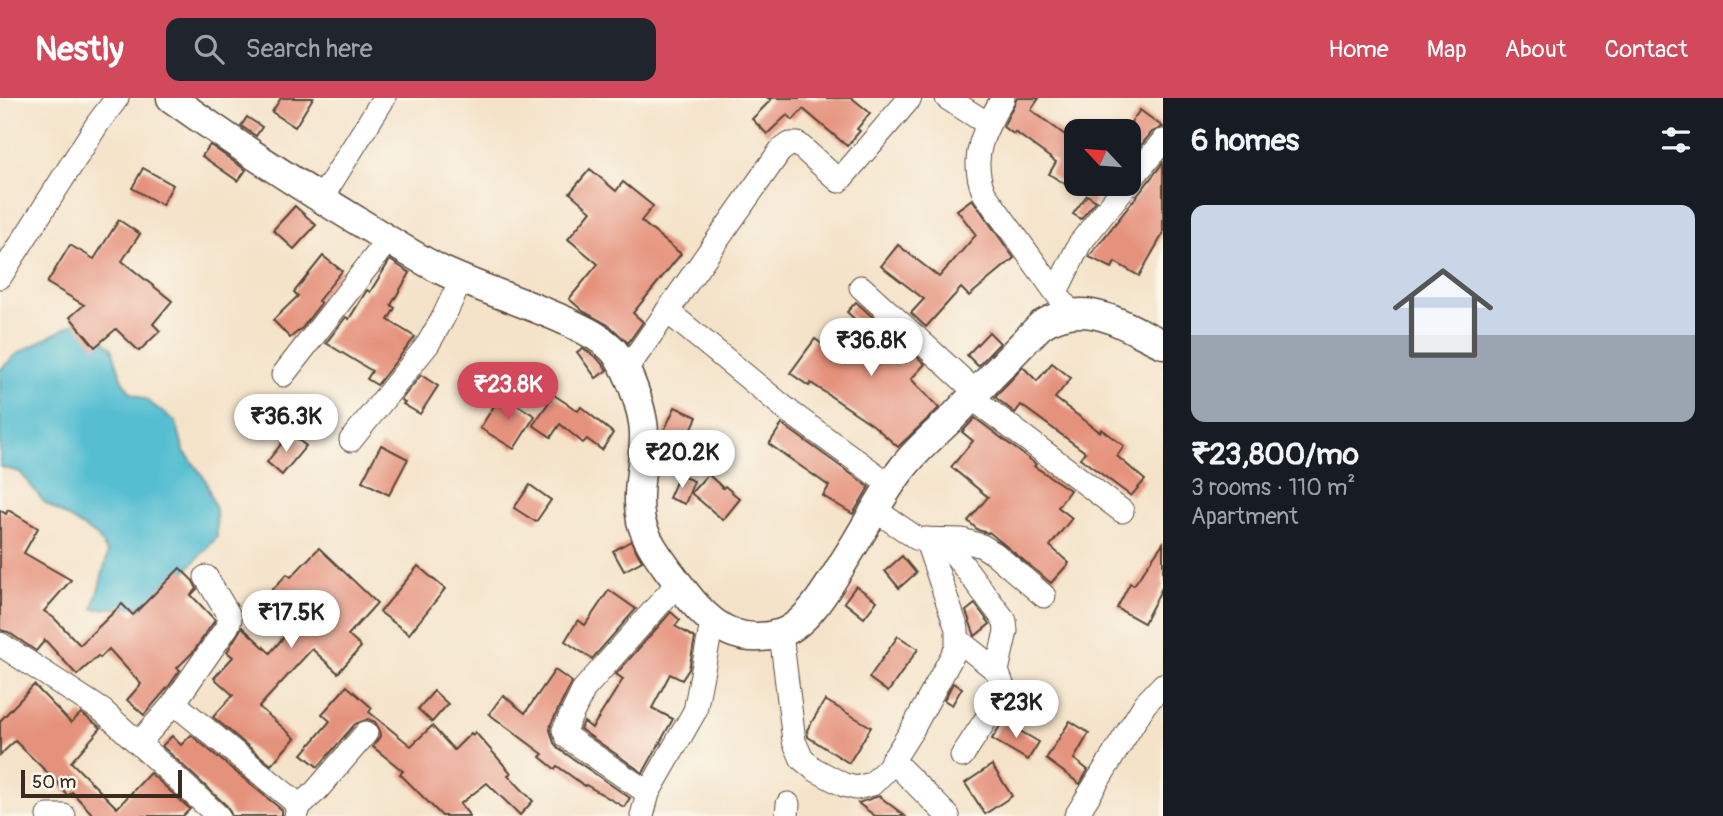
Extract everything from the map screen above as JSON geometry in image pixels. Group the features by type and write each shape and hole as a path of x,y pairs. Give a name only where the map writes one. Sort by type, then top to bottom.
{"street":[{"path":"0,277 90,135 117,98"},
{"path":"171,98 266,164 418,258 597,336 620,358 644,429 639,482 642,523 653,548 695,607 725,631 742,635 765,637 781,634 801,621 821,597 890,485 912,456 1041,325 1055,316 1063,302 1085,236 1117,196"},
{"path":"321,199 384,98"},
{"path":"626,370 780,151 790,144 798,144 839,181 910,98"},
{"path":"947,98 988,124"},
{"path":"1003,98 988,124 977,163 979,181 984,193 1063,302 1163,344"},
{"path":"1141,167 1163,141"},
{"path":"283,375 388,240"},
{"path":"351,440 428,344 461,278"},
{"path":"861,287 974,395 1122,511"},
{"path":"667,311 782,406 890,485"},
{"path":"875,510 911,536 935,540 962,540 982,546 1044,596"},
{"path":"781,634 794,741 802,758 828,777 856,788 872,784 892,760 954,655 958,640 935,540"},
{"path":"935,540 973,575 1005,621 1006,631 997,671"},
{"path":"139,743 207,658 230,620 206,576"},
{"path":"648,793 567,737 564,730 584,689 678,583"},
{"path":"642,816 648,793 695,711 712,623"},
{"path":"958,640 997,671 1002,684 994,707 962,756"},
{"path":"0,644 103,711 218,816"},
{"path":"1076,816 1139,712 1163,685"},
{"path":"174,702 294,801 297,811 366,733"},
{"path":"892,760 948,816"},
{"path":"48,816 64,816"}],"water":[{"path":"82,319 112,348 122,380 130,392 145,399 176,422 184,451 205,479 216,510 217,537 154,606 93,609 108,554 98,537 44,502 20,472 0,467 0,370 17,354"}],"building":[{"path":"281,98 313,98 295,127 272,112"},
{"path":"768,98 852,98 870,113 847,146 803,109 793,120 787,115 767,134 752,119 771,100"},
{"path":"1017,98 1039,98 1031,110 1064,134 1064,183 1049,174 1056,162 1015,132 1014,134 1003,127"},
{"path":"1140,110 1163,127 1152,132 1141,145 1141,119 1133,119"},
{"path":"247,117 262,127 256,136 241,126"},
{"path":"210,145 246,170 238,181 202,156"},
{"path":"1163,163 1163,234 1139,276 1115,262 1112,268 1089,257 1137,196 1141,196 1141,191"},
{"path":"143,168 173,185 162,205 132,188"},
{"path":"590,169 616,191 623,182 653,206 641,221 681,254 633,313 643,322 628,343 610,326 583,311 569,299 598,264 568,239 591,211 570,193"},
{"path":"1086,196 1096,201 1081,219 1073,214"},
{"path":"972,199 1014,258 969,296 961,288 926,327 911,313 924,299 881,266 898,245 939,277 976,235 957,210"},
{"path":"295,206 316,225 294,249 273,230"},
{"path":"119,220 140,234 122,261 172,301 153,324 160,331 139,351 116,329 95,347 70,317 84,305 47,283 70,245 94,259"},
{"path":"323,256 342,271 318,301 321,303 302,328 290,338 273,320 298,296 294,292"},
{"path":"390,260 410,273 391,305 395,308 388,320 415,337 377,385 367,379 372,371 326,343 346,317 349,319 367,290 370,292"},
{"path":"856,302 925,364 911,379 939,408 898,447 873,425 811,383 809,386 790,373 815,339 835,353 862,326 847,312"},
{"path":"989,332 1000,343 978,366 967,355"},
{"path":"583,348 607,370 596,378 577,352"},
{"path":"1052,363 1071,378 1055,398 1100,432 1101,429 1124,446 1117,456 1145,480 1131,496 1080,458 1085,452 1021,405 1015,413 995,397 1023,367 1037,381"},
{"path":"421,375 438,386 420,414 401,400"},
{"path":"501,395 535,416 514,449 480,428"},
{"path":"554,395 578,411 581,407 613,433 602,450 587,439 583,443 560,424 551,437 533,425"},
{"path":"675,407 697,417 684,445 662,435"},
{"path":"975,418 1036,464 1034,466 1070,490 1058,507 1072,518 1050,546 1069,563 1051,583 989,532 978,530 968,521 988,497 951,467 973,441 962,432"},
{"path":"782,424 869,487 853,514 823,496 829,486 769,444"},
{"path":"290,433 306,446 282,475 267,462"},
{"path":"381,445 408,459 389,495 362,481"},
{"path":"708,474 740,499 723,520 691,493"},
{"path":"679,475 694,481 685,504 669,498"},
{"path":"530,485 551,500 536,522 514,508"},
{"path":"0,510 6,514 8,510 38,528 24,553 71,580 44,611 80,645 122,604 133,615 180,568 193,581 197,589 191,595 215,620 193,652 177,668 180,670 169,686 144,715 127,700 141,684 109,649 77,675 45,640 36,651 8,632 0,630"},
{"path":"631,541 642,561 624,571 613,551"},
{"path":"1163,543 1163,586 1144,623 1117,608 1130,583 1134,585"},
{"path":"319,548 377,603 348,635 361,647 338,673 312,649 259,707 295,738 271,765 213,717 233,695 214,678 233,657 227,652 242,627 270,653 301,617 272,590 287,574 291,577"},
{"path":"902,556 916,573 899,588 885,571"},
{"path":"418,566 445,589 409,634 380,612"},
{"path":"856,586 877,601 864,618 844,602"},
{"path":"609,590 636,609 592,659 565,641 578,620 585,625"},
{"path":"975,604 990,624 975,636 966,611"},
{"path":"671,612 680,620 675,626 695,638 689,669 682,680 670,674 652,708 673,719 643,773 580,729 584,722 592,728 623,679 616,674"},
{"path":"898,636 918,649 888,692 869,678"},
{"path":"555,670 572,682 551,724 554,743 630,798 624,807 585,786 557,766 555,769 540,757 543,754 489,714 503,695 525,713"},
{"path":"953,683 962,688 952,705 944,700"},
{"path":"34,685 71,723 81,713 101,728 71,762 117,808 150,773 190,809 183,816 94,816 72,792 68,796 15,741 0,755 0,721"},
{"path":"347,686 372,708 369,712 411,746 432,726 454,750 475,732 511,773 508,775 533,801 520,815 487,783 460,804 470,816 442,816 400,774 403,771 373,747 380,736 379,729 375,722 368,719 355,724 318,767 302,754 330,721 322,714"},
{"path":"434,691 448,704 432,722 418,709"},
{"path":"825,700 871,727 849,763 808,737 807,730"},
{"path":"1003,721 1039,742 1028,760 992,739"},
{"path":"1070,721 1089,733 1074,759 1088,770 1080,784 1046,759"},
{"path":"191,735 282,810 282,816 232,816 227,806 162,746 172,736 181,745"},
{"path":"992,765 1012,796 985,814 965,783"},
{"path":"879,796 905,816 875,816 858,803"}]}
